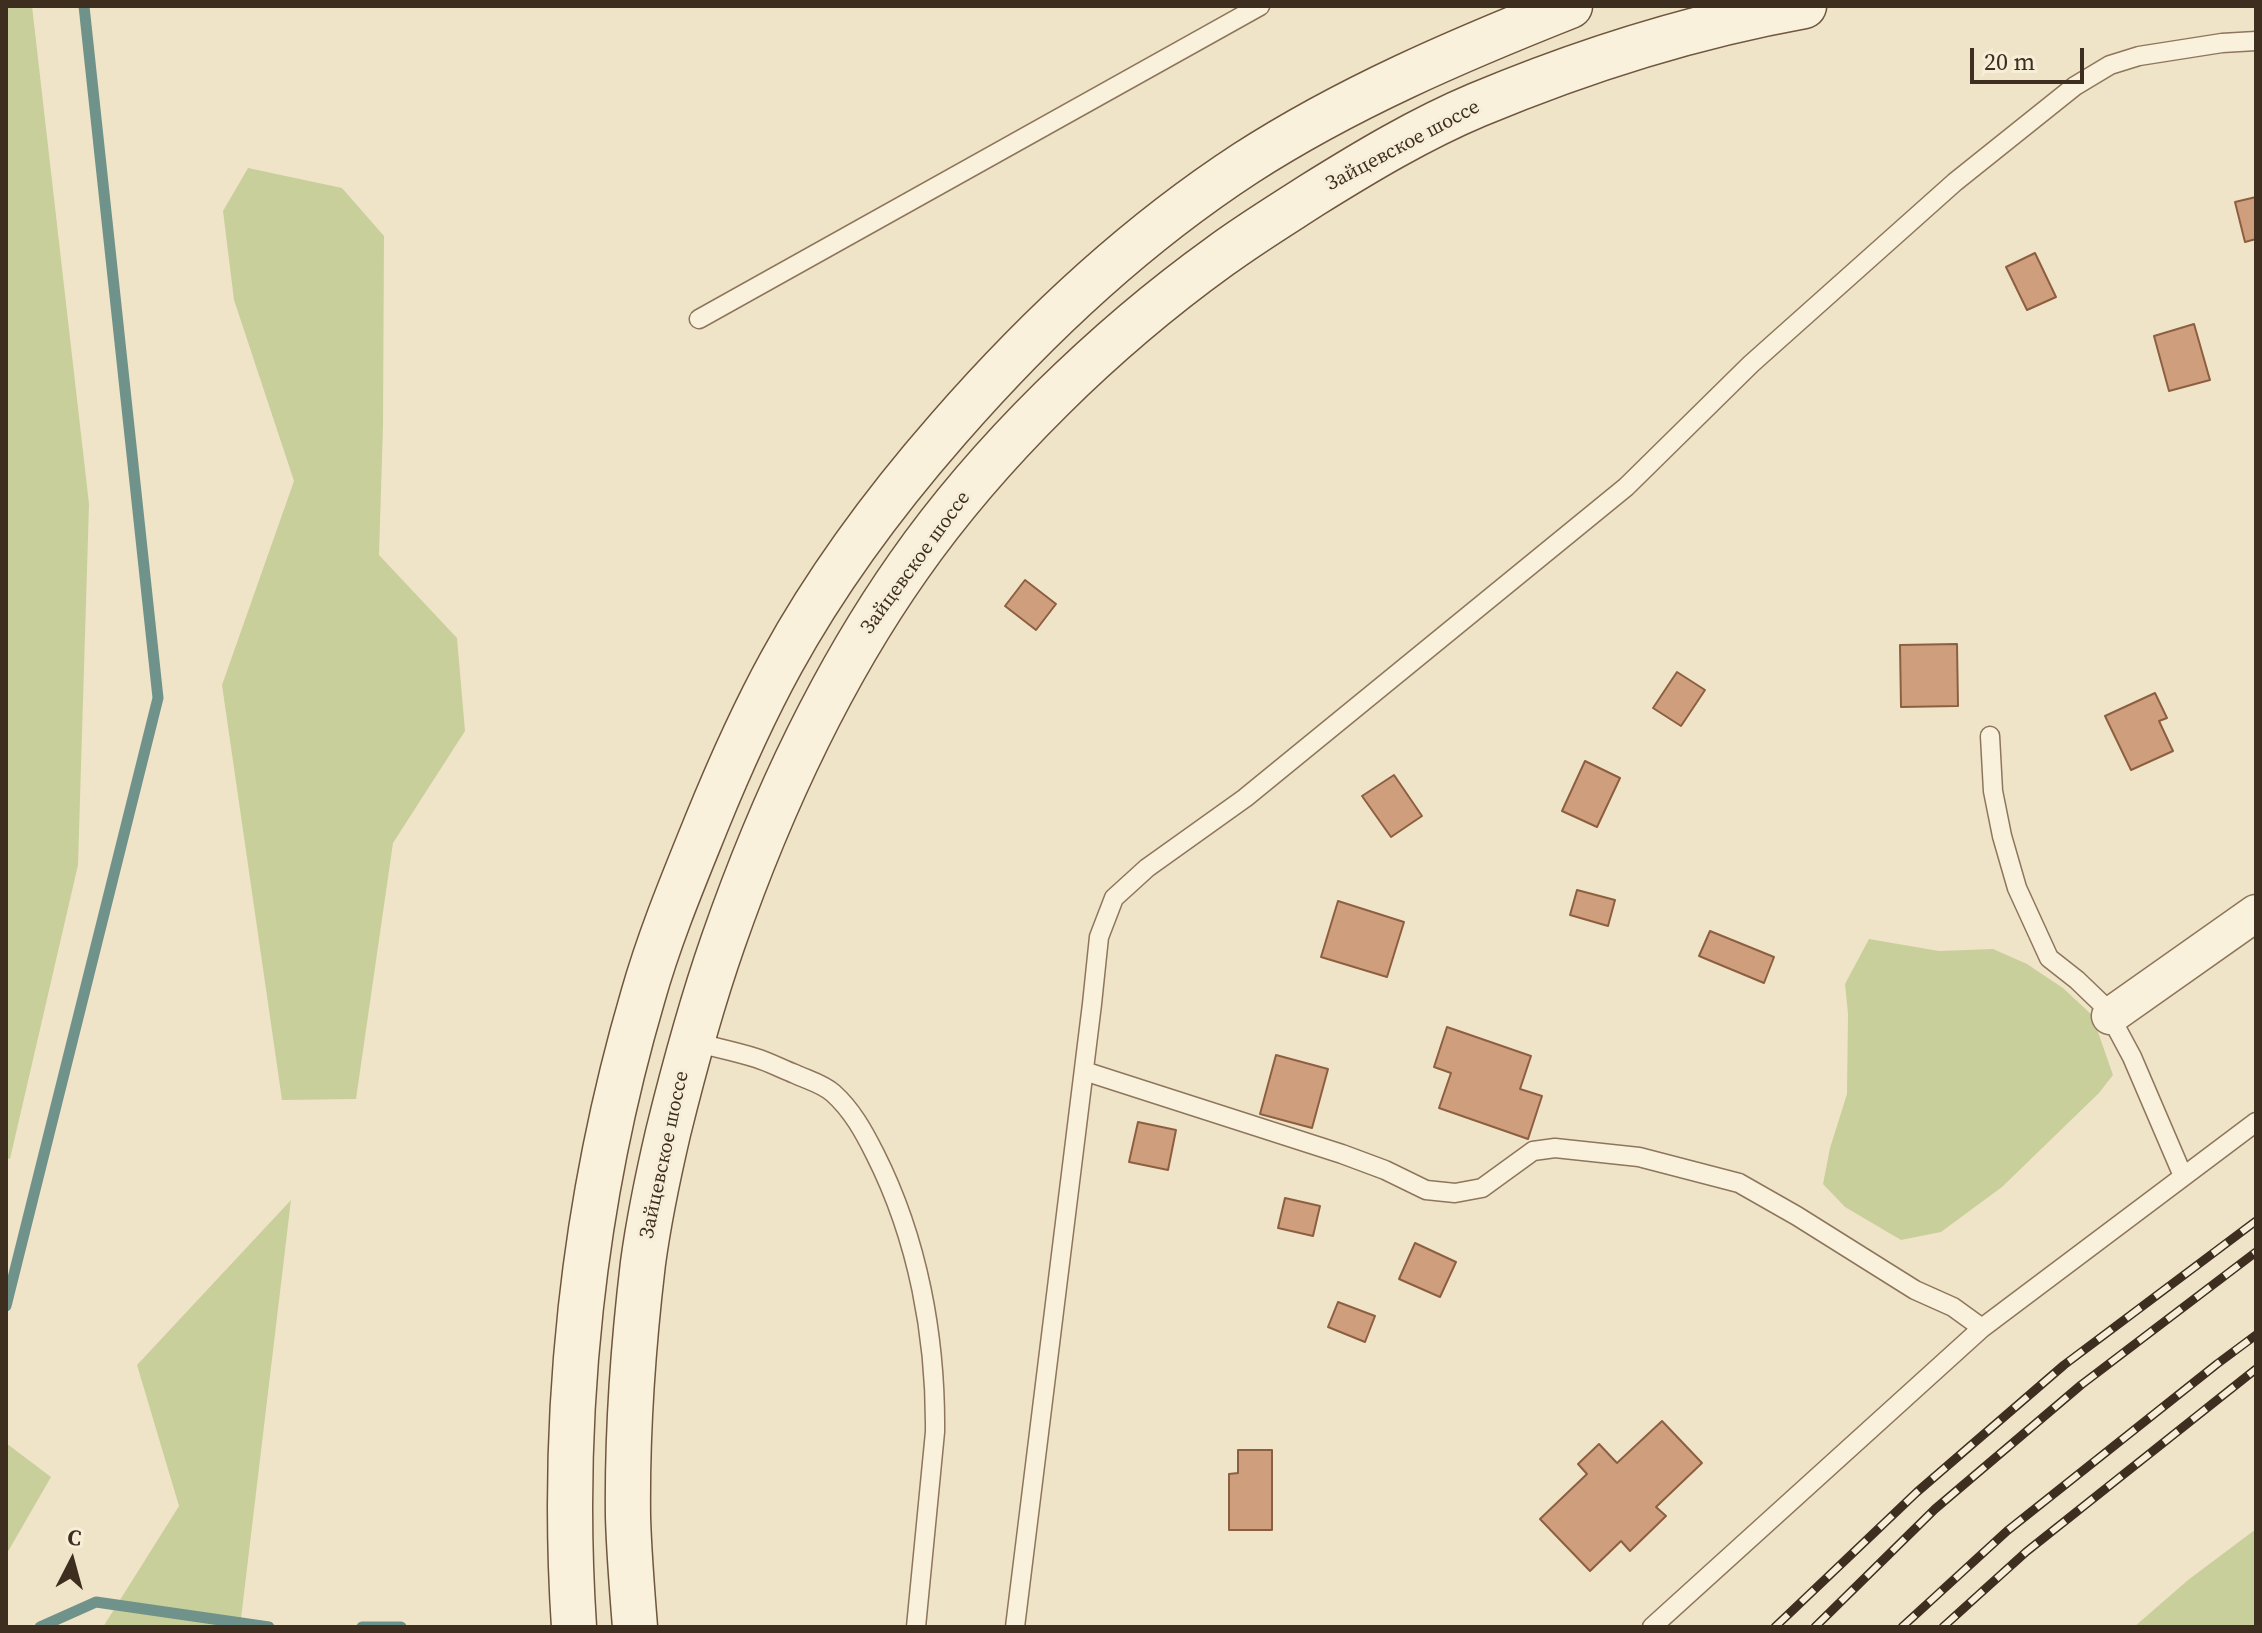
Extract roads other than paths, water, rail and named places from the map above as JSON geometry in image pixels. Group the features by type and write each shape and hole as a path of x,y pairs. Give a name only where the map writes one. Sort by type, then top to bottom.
{"main road":[{"path":"574,1627 569,1495 578,1333 586,1261 616,1099 642,998 679,891 721,788 782,660 856,543 910,473 1026,342 1088,285 1192,200 1301,130 1509,23 1570,6"},
{"name":"Зайцевское шоссе","path":"635,1627 628,1504 629,1429 636,1330 644,1257 658,1177 691,1041 736,905 777,801 859,641 909,565 988,465 1074,378 1148,311 1220,255 1339,179 1440,122 1499,96 1622,52 1713,25 1804,6"}],"street":[{"path":"2110,1016 2256,913"}],"lane":[{"path":"699,319 1260,6"},
{"path":"1015,1627 1099,937 1114,898 1147,868 1245,798 1626,487 1751,364 1944,192 2075,86 2110,65 2139,56 2256,41"},
{"path":"1990,736 1993,791 2017,888 2049,958 2094,996 2110,1016 2132,1057 2183,1176"},
{"path":"691,1041 757,1058 832,1092 862,1128 891,1187 906,1231 926,1316 936,1403 916,1627"},
{"path":"1084,1071 1342,1154 1426,1190 1455,1193 1482,1188 1533,1151 1555,1148 1639,1157 1739,1183 1915,1290 1953,1307 1982,1328"},
{"path":"1652,1627 1982,1328 2256,1122"}],"waterway":[{"path":"6,1306 158,698 84,6"},
{"path":"40,1627 96,1602 269,1627"},
{"path":"362,1627 401,1627"}],"railway":[{"path":"1775,1627 1917,1492 2064,1365 2256,1221"},
{"path":"1815,1627 1935,1509 2081,1385 2256,1252"},
{"path":"1902,1627 2007,1531 2256,1335"},
{"path":"1943,1627 2026,1552 2256,1369"}]}
